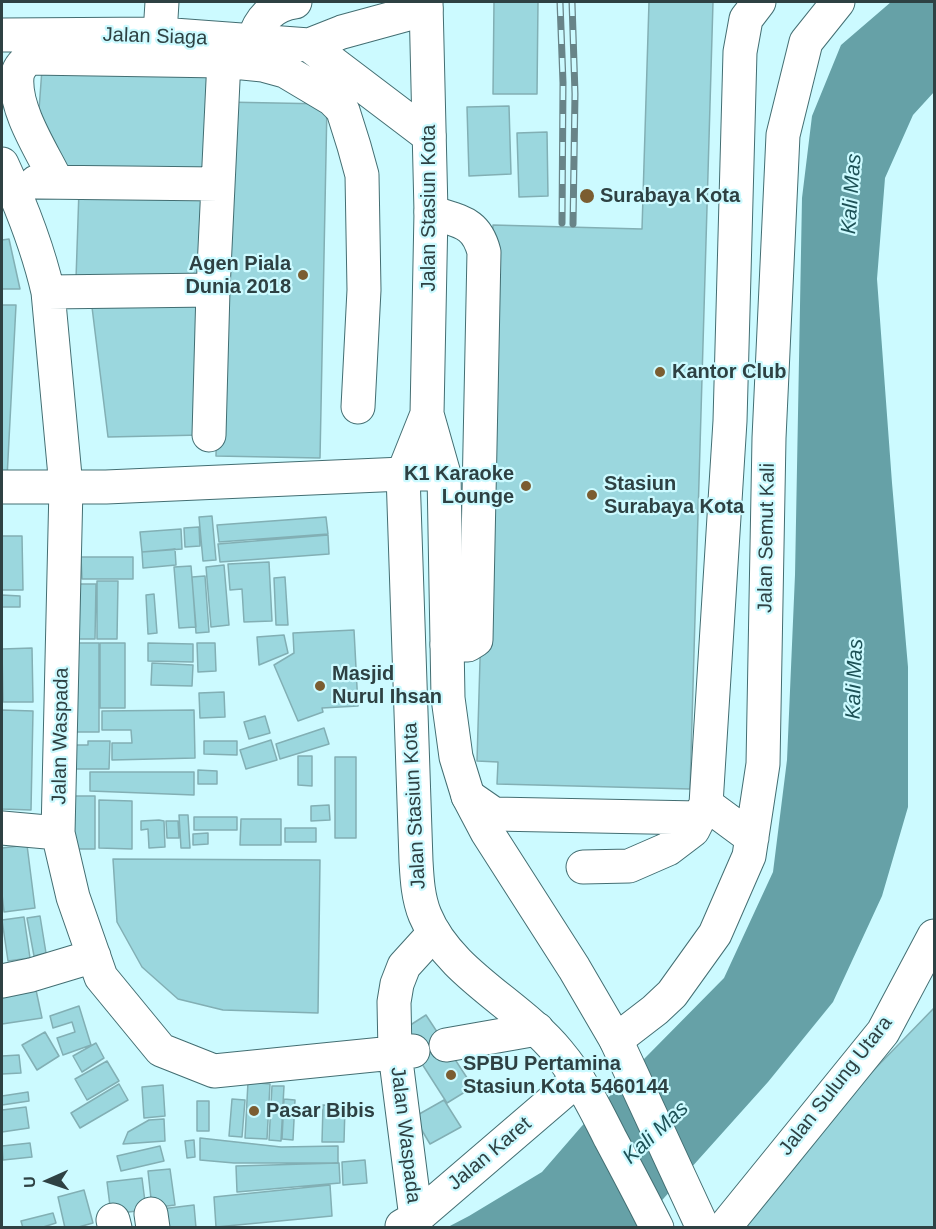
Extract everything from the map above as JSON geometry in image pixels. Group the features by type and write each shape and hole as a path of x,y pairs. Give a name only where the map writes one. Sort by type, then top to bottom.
{"street":[{"path":"160,34 162,2"},
{"path":"209,435 218,184 234,47 257,27 265,15 289,2 295,2"},
{"path":"583,867 629,866 668,849 693,830 702,811 730,421 740,52 746,19 759,2"},
{"name":"Jalan Semut Kali","path":"623,1053 655,1010 672,994 716,934 749,856 763,764 769,438 783,135 806,42 838,2"},
{"name":"Jalan Siaga","path":"2,35 160,34 234,47 309,45 426,5"},
{"name":"Jalan Stasiun Kota","path":"426,5 431,212 426,414 444,474 448,698 456,757 468,796 487,832 574,968 623,1053 709,1225"},
{"path":"309,45 429,136"},
{"path":"57,182 22,111 17,76 21,64 30,58 234,47 263,65 285,70 332,99 343,111 357,155 362,186 364,290 358,407"},
{"path":"6,173 57,182 218,184"},
{"name":"Jalan Waspada","path":"6,173 39,259 48,292 66,487 58,833 73,897 101,977 161,1050 214,1071 404,1052"},
{"path":"431,212 470,226 480,236 484,252 476,640 468,645 447,645"},
{"path":"48,292 213,290"},
{"path":"732,367 758,358 773,356"},
{"name":"Jalan Stasiun Kota","path":"426,414 403,474 419,897 434,933 463,968 537,1029 558,1051 585,1090 657,1227"},
{"path":"730,421 749,427 769,438"},
{"path":"2,487 66,487 444,474"},
{"path":"468,796 494,814 702,811 752,838"},
{"path":"2,828 58,833"},
{"name":"Jalan Waspada","path":"408,1223 404,1052 394,1002 397,984 404,966 434,933"},
{"name":"Jalan Sulung Utara","path":"709,1225 883,1032 934,938"},
{"path":"2,981 31,975 93,956"},
{"path":"446,1045 537,1029"},
{"name":"Jalan Karet","path":"408,1223 585,1090"}],"water":[{"name":"Kali Mas","path":"891,2 934,2 934,92 913,115 885,178 877,279 908,667 908,807 882,896 833,1002 768,1082 638,1227 446,1228 542,1172 645,1058 724,978 773,872 787,760 795,575 802,198 812,116 841,45"}],"building":[{"path":"494,2 538,2 537,94 493,94"},
{"name":"Stasiun Surabaya Kota","path":"649,2 713,2 690,789 497,784 498,762 477,761 493,225 642,229"},
{"path":"42,69 208,71 205,175 67,172 38,123"},
{"path":"224,102 327,104 320,458 216,456"},
{"path":"509,106 511,174 469,176 467,107"},
{"path":"547,132 548,196 519,197 517,133"},
{"path":"79,190 204,194 202,281 76,279"},
{"path":"9,239 20,289 2,289 2,240"},
{"path":"204,298 202,435 108,437 91,299"},
{"path":"2,305 16,305 7,478 2,478"},
{"path":"212,516 216,560 203,561 199,517"},
{"path":"326,517 328,534 219,542 217,525"},
{"path":"199,527 200,546 185,547 184,528"},
{"path":"181,529 182,549 142,552 140,532"},
{"path":"328,535 329,554 220,562 218,544"},
{"path":"2,536 22,536 23,590 2,590"},
{"path":"175,549 176,565 143,568 142,552"},
{"path":"81,557 133,557 133,579 82,579"},
{"path":"269,562 272,621 244,622 242,589 230,590 228,564"},
{"path":"224,565 229,625 211,627 206,567"},
{"path":"191,566 196,627 179,628 174,567"},
{"path":"205,576 209,632 196,633 192,577"},
{"path":"285,577 288,625 276,625 274,578"},
{"path":"97,581 118,581 117,639 97,639"},
{"path":"78,584 96,584 95,639 77,639"},
{"path":"154,594 157,633 148,634 146,595"},
{"path":"2,595 20,596 20,607 2,607"},
{"name":"Masjid Nurul Ihsan","path":"354,630 358,706 322,708 323,712 298,721 274,665 294,653 293,633"},
{"path":"284,635 288,653 259,665 257,637"},
{"path":"77,643 99,643 99,732 76,732"},
{"path":"100,643 125,643 125,708 100,708"},
{"path":"148,643 193,644 193,662 148,661"},
{"path":"197,643 215,643 216,671 198,672"},
{"path":"32,648 33,702 3,702 2,649"},
{"path":"152,663 193,665 192,686 151,685"},
{"path":"224,692 225,717 200,718 199,693"},
{"path":"2,710 33,711 31,810 2,809"},
{"path":"194,710 195,758 112,760 112,743 132,743 131,730 102,730 102,711"},
{"path":"265,716 270,733 249,739 244,722"},
{"path":"324,728 329,744 280,759 276,744"},
{"path":"271,740 277,760 246,769 240,750"},
{"path":"88,741 110,741 109,769 72,769 73,745 88,745"},
{"path":"204,741 237,741 237,755 204,754"},
{"path":"298,756 312,756 312,786 298,785"},
{"path":"335,757 356,757 356,838 335,838"},
{"path":"198,770 217,771 217,784 198,784"},
{"path":"90,772 194,772 194,795 90,791"},
{"path":"74,796 95,796 95,849 74,849"},
{"path":"99,800 132,801 132,849 99,848"},
{"path":"329,805 330,820 311,821 311,806"},
{"path":"179,815 188,815 190,848 181,848"},
{"path":"194,817 237,817 237,830 194,830"},
{"path":"241,819 281,819 281,845 240,845"},
{"path":"141,821 164,821 165,847 149,848 148,829 141,830"},
{"path":"166,821 178,821 179,838 167,838"},
{"path":"285,828 316,828 316,842 285,842"},
{"path":"208,833 208,844 193,845 193,834"},
{"path":"27,845 35,908 4,912 2,848"},
{"path":"113,859 320,860 318,1013 223,1010 178,999 142,967 117,922"},
{"path":"40,916 46,953 34,956 27,918"},
{"path":"24,917 30,958 8,961 2,920"},
{"path":"36,990 42,1018 2,1024 2,995"},
{"path":"79,1006 91,1045 63,1055 57,1038 75,1032 72,1022 53,1028 50,1016"},
{"path":"934,1008 934,1228 748,1228 747,1220 762,1185"},
{"path":"426,1015 473,1087 447,1103 401,1031"},
{"path":"45,1032 59,1056 37,1070 22,1045"},
{"path":"96,1043 104,1058 82,1072 73,1056"},
{"path":"19,1055 21,1073 2,1074 2,1056"},
{"path":"107,1061 119,1081 87,1100 75,1079"},
{"path":"248,1082 270,1084 267,1139 245,1138"},
{"path":"119,1084 128,1100 80,1128 71,1113"},
{"path":"163,1085 165,1116 144,1118 142,1087"},
{"path":"272,1086 284,1086 281,1141 269,1140"},
{"path":"28,1092 29,1101 2,1105 2,1096"},
{"path":"232,1099 245,1100 242,1137 229,1136"},
{"path":"284,1099 295,1100 293,1140 282,1139"},
{"path":"444,1100 461,1127 430,1144 414,1117"},
{"path":"197,1101 209,1101 209,1131 197,1131"},
{"path":"323,1105 345,1106 344,1142 322,1142"},
{"path":"26,1107 29,1128 2,1132 2,1110"},
{"path":"164,1119 165,1141 123,1144 128,1132 149,1120"},
{"path":"200,1138 281,1147 338,1146 338,1163 234,1163 200,1160"},
{"path":"194,1140 195,1157 187,1158 185,1141"},
{"path":"30,1143 32,1157 3,1160 2,1146"},
{"path":"160,1146 164,1161 121,1171 117,1156"},
{"path":"365,1160 367,1183 343,1185 342,1162"},
{"path":"339,1163 340,1183 237,1192 236,1166"},
{"path":"170,1169 175,1205 152,1208 148,1171"},
{"path":"142,1178 146,1210 111,1214 107,1182"},
{"path":"330,1185 332,1216 216,1227 214,1197"},
{"path":"84,1190 93,1223 65,1228 58,1197"},
{"path":"194,1205 196,1228 155,1228 153,1210"},
{"path":"53,1213 56,1223 40,1228 23,1228 21,1221"}],"railway":[{"path":"560,2 563,83 562,223"},
{"path":"572,2 575,94 573,224"}],"place":[{"name":"Surabaya Kota","path":"587,196"},
{"name":"Agen Piala Dunia 2018","path":"303,275"},
{"name":"Kantor Club","path":"660,372"},
{"name":"K1 Karaoke Lounge","path":"526,486"},
{"name":"Stasiun Surabaya Kota","path":"592,495"},
{"name":"Masjid Nurul Ihsan","path":"320,686"},
{"name":"SPBU Pertamina Stasiun Kota 5460144","path":"451,1075"},
{"name":"Pasar Bibis","path":"254,1111"}]}
